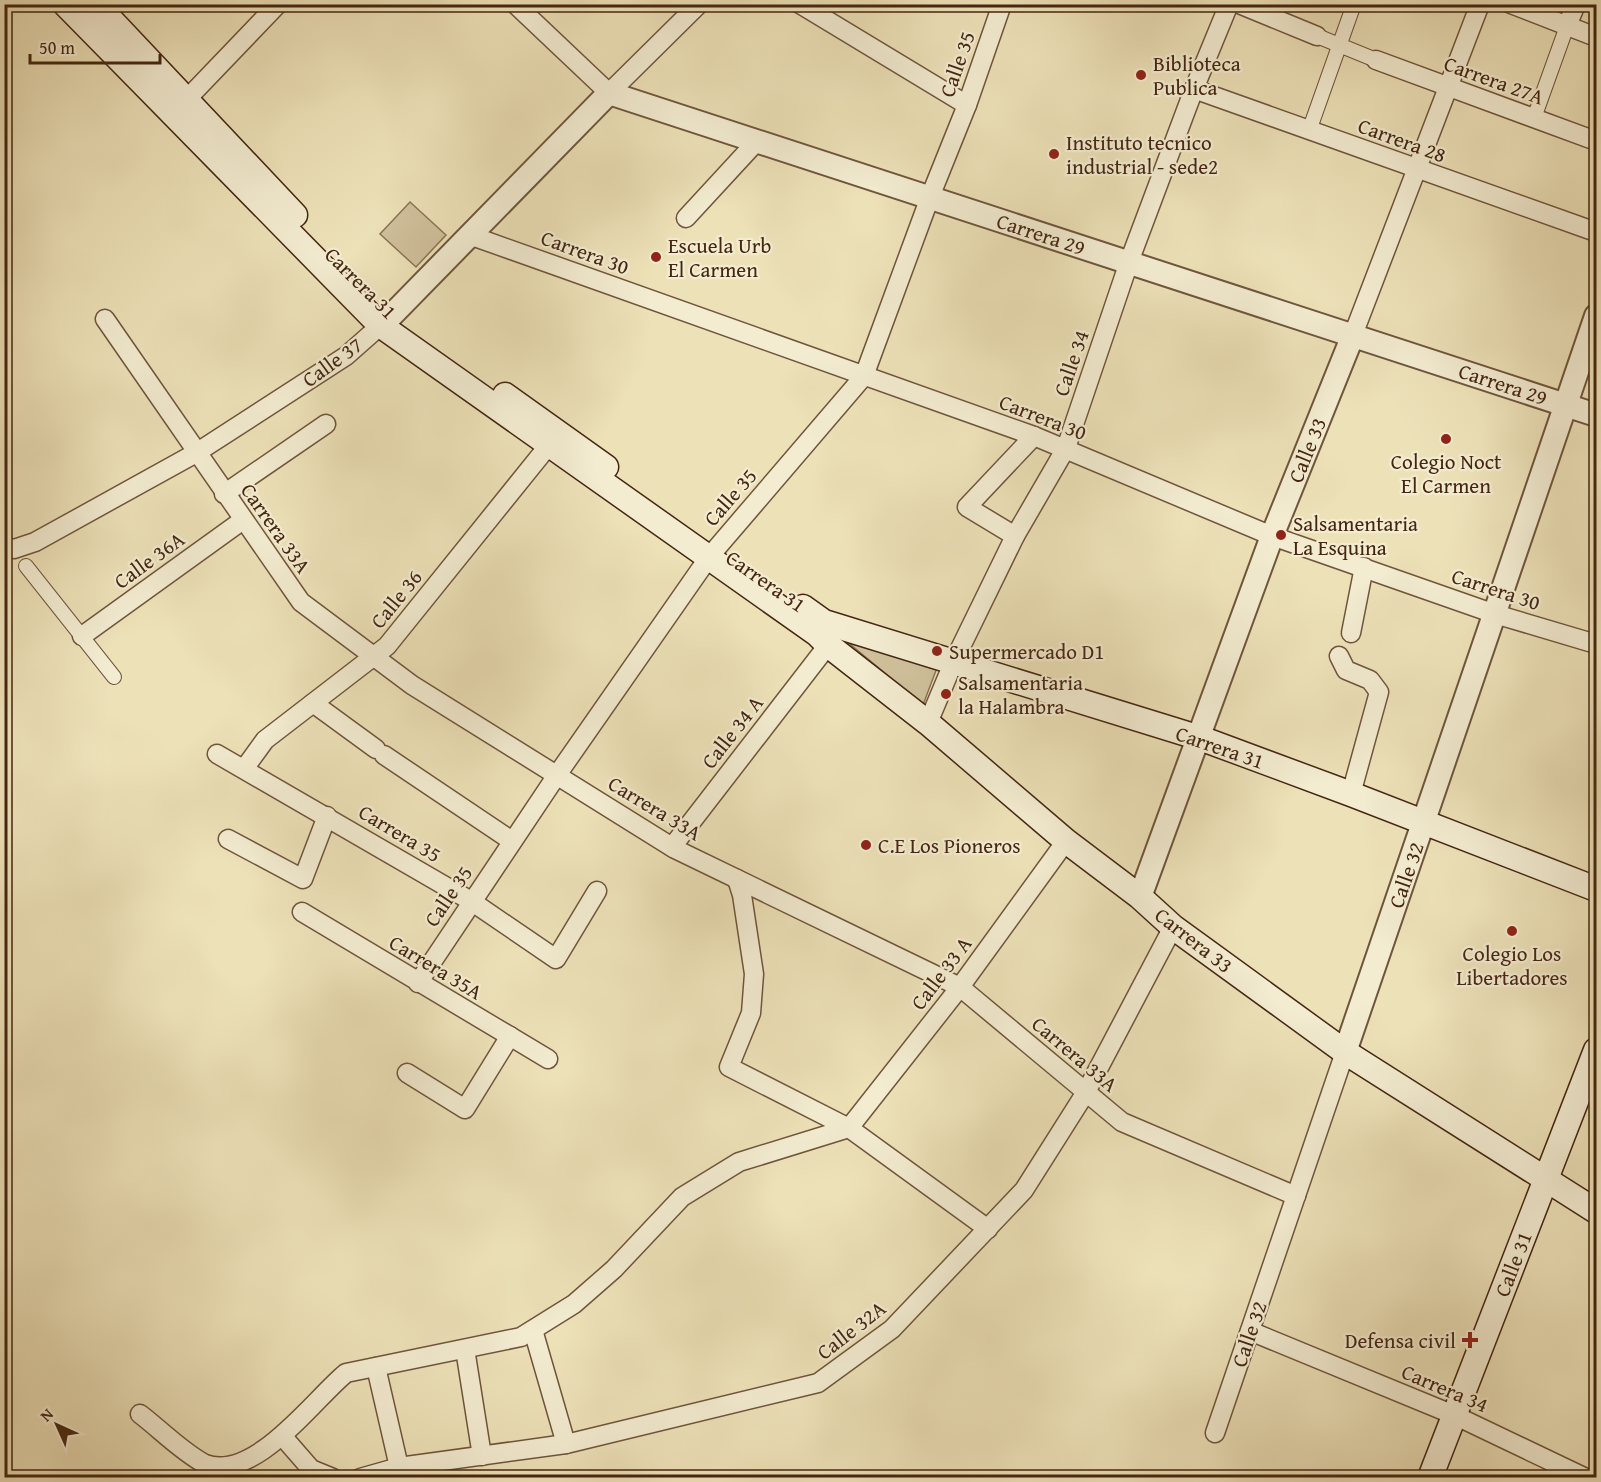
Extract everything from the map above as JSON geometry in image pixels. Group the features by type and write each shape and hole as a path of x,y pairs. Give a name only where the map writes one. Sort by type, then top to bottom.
{"main road":[{"name":"Carrera 31","path":"65,4 385,321 713,552 824,622 1200,738 1596,889"},
{"name":"Carrera 31","path":"96,4 186,100 385,321"},
{"name":"Carrera 31","path":"713,552 823,639"},
{"name":"Carrera 33","path":"823,639 928,723 1066,841 1140,897 1173,927 1345,1052 1596,1210"},
{"name":"Calle 31","path":"1430,1478 1596,1050"}],"street":[{"path":"186,100 278,4"},
{"name":"Carrera 29","path":"515,4 609,93 1596,415"},
{"name":"Calle 37","path":"9,547 35,542 196,453 346,356 472,236 609,93 699,4"},
{"path":"800,4 967,105"},
{"name":"Calle 34","path":"928,723 954,661 1015,536 1066,448 1129,262 1194,89 1229,4"},
{"path":"1239,4 1376,60"},
{"path":"1309,131 1354,4"},
{"name":"Calle 33","path":"1140,897 1272,536 1418,170 1446,88 1480,4"},
{"path":"1511,4 1596,37"},
{"path":"1534,118 1576,4"},
{"name":"Calle 35","path":"418,983 557,775 713,552 864,376 930,197 967,105 1000,5"},
{"name":"Carrera 27A","path":"1376,60 1446,88 1596,141"},
{"name":"Carrera 28","path":"1194,89 1596,232"},
{"path":"686,219 757,141"},
{"name":"Carrera 30","path":"472,236 1034,436 1272,536 1495,614 1596,644"},
{"name":"Calle 32","path":"1215,1433 1596,316"},
{"name":"Carrera 33A","path":"105,319 224,494 301,602 412,685 672,847 960,987 1122,1122 1296,1196"},
{"path":"224,494 326,424"},
{"path":"1015,536 967,507 1034,436"},
{"name":"Calle 36","path":"244,769 264,740 387,646 553,439"},
{"name":"Calle 36A","path":"82,636 243,520"},
{"path":"26,566 114,677"},
{"path":"1351,633 1364,567"},
{"name":"Calle 34 A","path":"672,847 823,639"},
{"path":"1339,657 1346,670 1370,680 1379,692 1351,794"},
{"path":"313,703 380,752 512,841"},
{"name":"Carrera 35","path":"217,754 471,901 556,959 597,891"},
{"path":"228,839 303,879 327,816"},
{"name":"Calle 33 A","path":"849,1128 960,987 1066,841"},
{"path":"737,879 742,895 753,974 751,1013 729,1067 849,1128 987,1229"},
{"name":"Carrera 35A","path":"302,912 548,1059"},
{"name":"Calle 32A","path":"360,1478 399,1467 566,1444 818,1383 892,1329 1024,1190 1086,1092 1173,927"},
{"path":"406,1072 465,1109 510,1036"},
{"path":"140,1413 206,1466 230,1468 251,1463 284,1438 329,1387 346,1373 521,1337 573,1304 614,1269 682,1197 739,1162 849,1128"},
{"path":"533,1330 566,1444"},
{"name":"Carrera 34","path":"1250,1331 1454,1415 1586,1478"},
{"path":"465,1349 482,1456"},
{"path":"376,1367 399,1467"},
{"path":"284,1438 311,1468 333,1478"}],"shaded area":[{"path":"410,202 446,235 416,267 380,234"},
{"path":"844,639 938,665 923,705"}],"place":[{"name":"Biblioteca Publica","path":"1141,75"},
{"name":"Instituto tecnico industrial - sede2","path":"1054,154"},
{"name":"Escuela Urb El Carmen","path":"656,257"},
{"name":"Colegio Noct El Carmen","path":"1446,439"},
{"name":"Salsamentaria La Esquina","path":"1281,535"},
{"name":"Supermercado D1","path":"937,651"},
{"name":"Salsamentaria la Halambra","path":"946,694"},
{"name":"C.E Los Pioneros","path":"866,845"},
{"name":"Colegio Los Libertadores","path":"1512,931"},
{"name":"Defensa civil","path":"1470,1340"}]}
